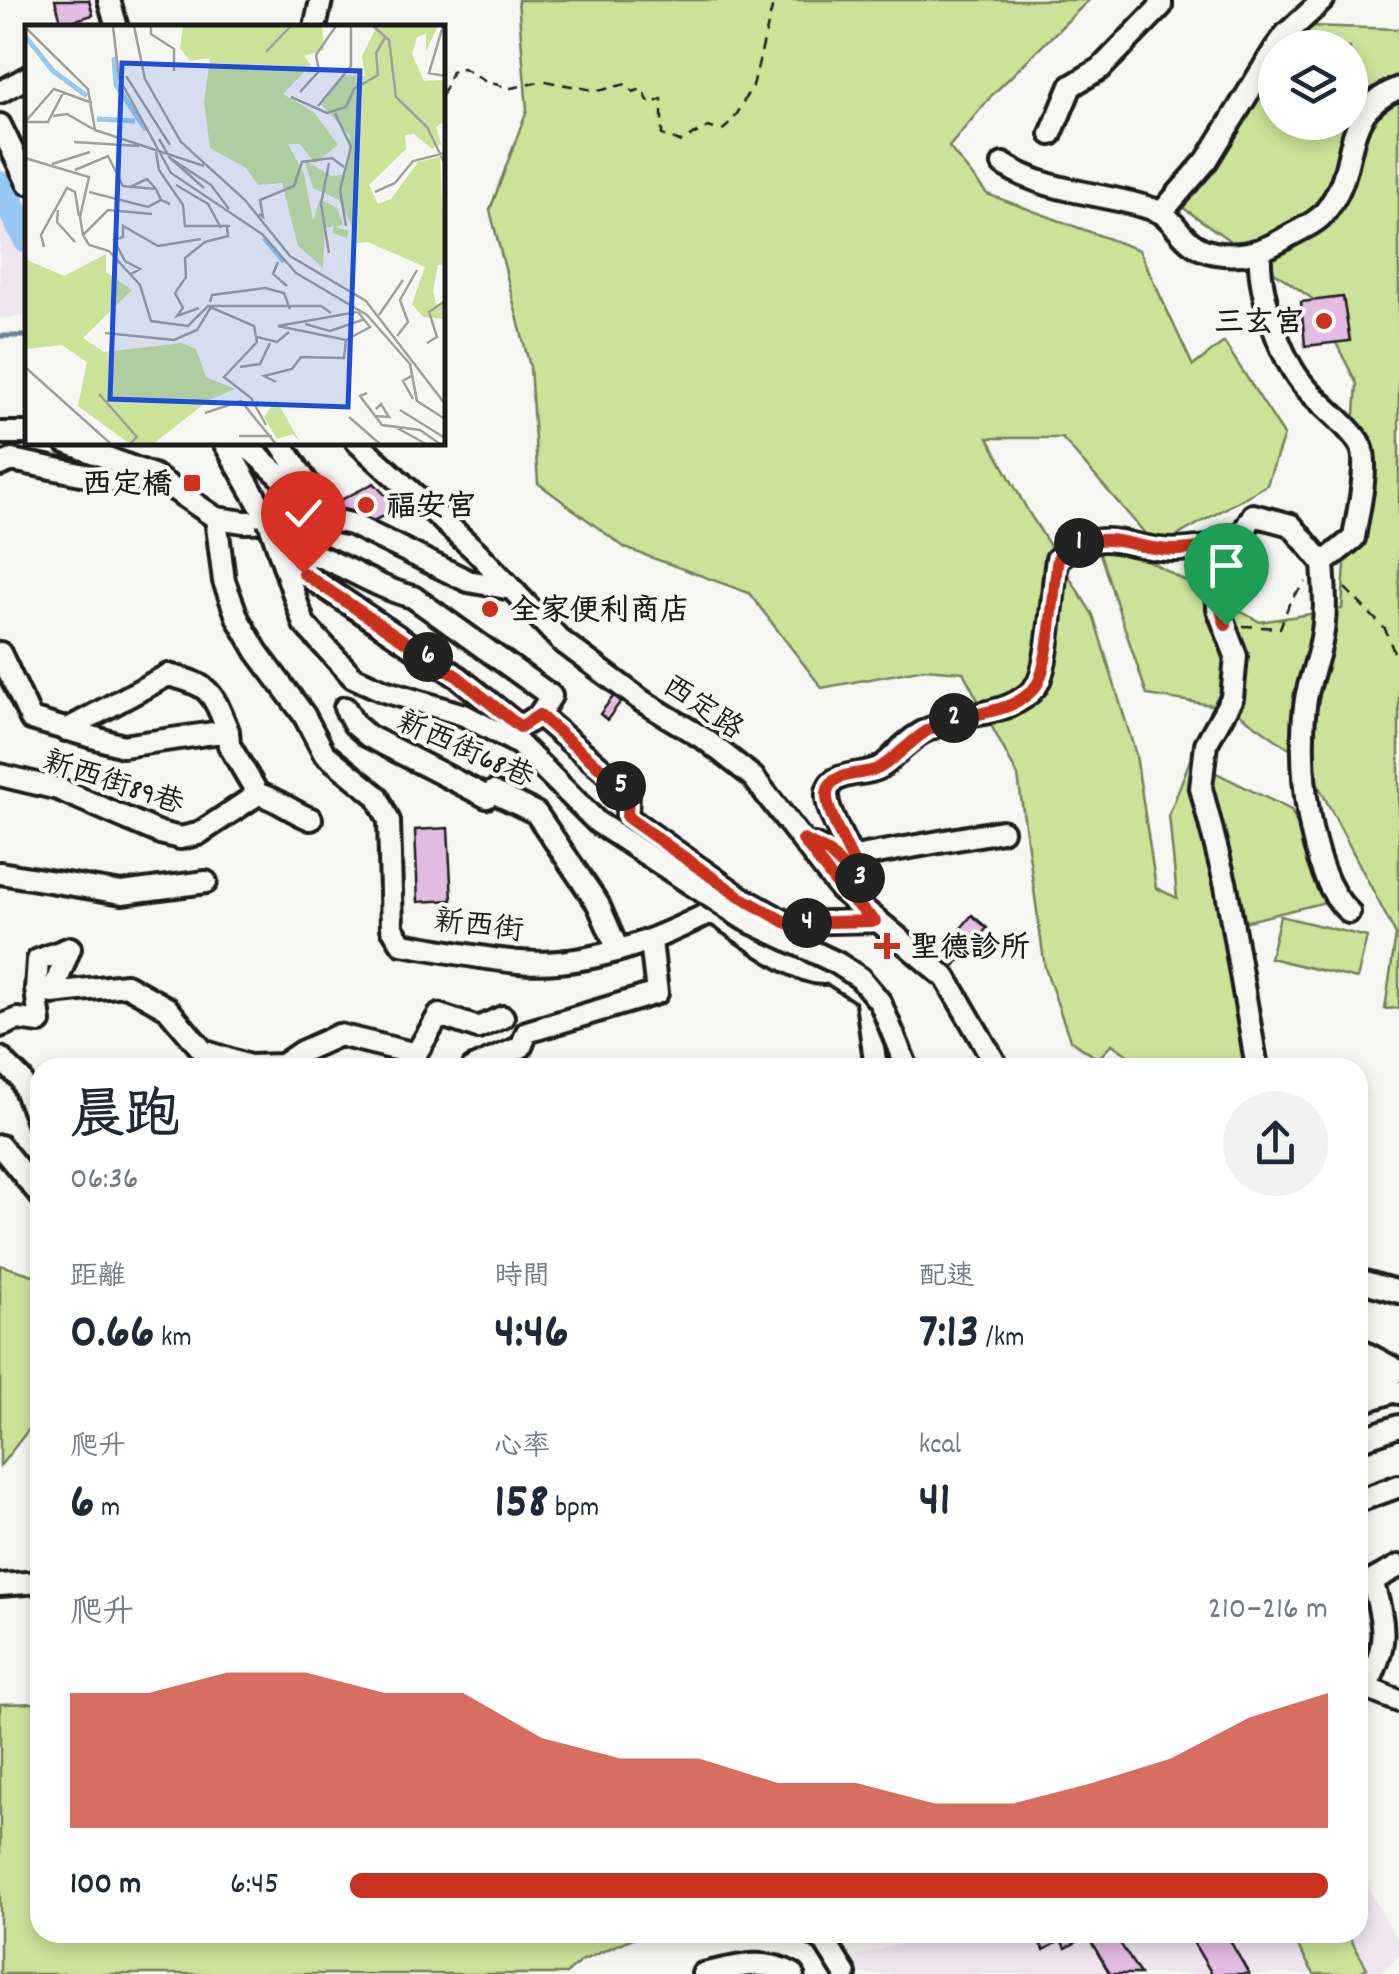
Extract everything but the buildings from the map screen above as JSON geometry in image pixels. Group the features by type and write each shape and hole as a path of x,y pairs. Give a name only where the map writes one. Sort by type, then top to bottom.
{"street":[{"path":"109,0 116,25"},
{"path":"317,25 321,0"},
{"path":"1050,134 1071,86 1100,68 1162,6 1161,0"},
{"path":"1290,30 1323,0"},
{"path":"1162,212 1207,160 1258,77"},
{"path":"0,92 25,79"},
{"path":"1003,164 1026,179 1162,212 1180,236 1196,248 1217,254 1260,252 1324,215 1346,177 1357,125 1369,103 1399,88"},
{"path":"0,110 25,166"},
{"path":"0,125 25,167"},
{"path":"1260,252 1274,331 1303,385 1362,447 1364,468 1354,538 1324,563"},
{"path":"73,445 153,475 216,518 333,520 351,524 468,582 512,589"},
{"path":"226,445 302,550 325,557 387,590 413,597 551,696 539,715 520,727 458,677 303,573 302,550"},
{"path":"245,445 280,476 299,505 278,521"},
{"path":"278,521 321,504 282,445"},
{"name":"西定路","path":"359,445 477,552 560,640 642,702 706,740 753,777 840,889 946,978 992,1058"},
{"path":"0,465 12,460 125,483 153,475"},
{"path":"1255,1058 1226,886 1201,788 1206,744 1232,698 1236,656 1218,608 1218,596 1253,516 1291,525 1324,563 1326,608 1306,701 1305,800 1316,856 1349,912"},
{"name":"新西街","path":"216,518 224,580 238,619 324,752 377,796 389,821 392,928 402,944 521,962 572,959 651,940 740,897"},
{"path":"278,521 304,624 353,676 384,691 464,715 518,744 597,822 744,919 860,978 880,1002 903,1058"},
{"path":"803,840 828,852 855,878 860,878 854,857 828,806 830,783 838,776 882,767 906,743 933,726 960,716 1004,709 1037,686 1045,664 1058,558 1078,543 1116,539 1171,550 1238,544"},
{"path":"0,653 31,719 122,746 228,731"},
{"path":"66,730 168,675 198,682 212,692 228,731 229,745 258,794 278,799 294,813 312,819"},
{"name":"新西街68巷","path":"345,708 354,724 368,736 487,797 494,792 536,813 598,904 618,950"},
{"path":"539,715 628,792 627,817 740,897 787,923 875,921"},
{"name":"新西街89巷","path":"0,776 58,789 160,834 180,838 198,834 258,794"},
{"path":"854,857 1002,831"},
{"path":"0,872 122,892 206,882"},
{"path":"712,912 783,961 820,976 830,972 866,995 875,1058"},
{"path":"496,1058 521,1047 528,1032 657,994 651,940"},
{"path":"0,1026 18,1019 40,1022 38,960 70,948 52,993 126,986 167,1008 203,1051 224,1058"},
{"path":"292,1058 340,1035 416,1054 440,1015 478,1028 502,1018"},
{"path":"0,1058 21,1080 30,1110"},
{"path":"0,1146 30,1183"},
{"path":"1368,1283 1399,1292"},
{"path":"1368,1359 1398,1385"},
{"path":"1368,1374 1398,1385"},
{"path":"1368,1399 1398,1385"},
{"path":"1368,1437 1399,1426"},
{"path":"1368,1498 1399,1486"},
{"path":"1368,1577 1399,1566"},
{"path":"0,1585 30,1583"},
{"path":"1368,1584 1382,1614 1381,1658 1368,1679"},
{"path":"1368,1691 1399,1700"},
{"path":"826,1943 845,1974"},
{"path":"703,1974 771,1964 793,1974"}],"path":[{"path":"445,89 453,69 463,68 486,82 511,88 544,81 598,91 626,84 633,92 642,89 650,104 662,99 662,135 680,142 708,127 722,131 737,120 744,97 753,86 774,0"}],"shaded area":[{"path":"0,175 25,233 25,317 0,318"},
{"path":"1368,1887 1399,1944 1399,1955 1379,1974 855,1974 847,1959 902,1943 1368,1943"}],"green space":[{"path":"518,0 1089,0 992,95 949,147 987,194 1139,250 1193,366 1224,342 1284,435 1267,485 1157,547 1062,438 988,438 1093,615 1136,755 1156,888 1177,898 1169,815 1190,760 1291,810 1330,901 1223,927 1247,1058 1132,1058 1112,1044 1097,1058 1070,1040 1045,968 1018,776 963,672 924,669 822,688 749,593 625,548 538,483 530,367 490,210 527,110"},
{"path":"1308,26 1399,29 1399,1008 1385,1009 1396,935 1305,760 1231,708 1147,695 1092,530 1260,622 1342,609 1357,384 1314,300 1175,202 1258,92 1258,140 1368,140 1368,30 1305,30"},
{"path":"1280,916 1367,937 1357,979 1270,958"},
{"path":"0,1265 30,1274 30,1428 0,1466"},
{"path":"30,1703 30,1943 622,1943 581,1961 566,1974 0,1974 0,1704"},
{"path":"1296,1943 1353,1943 1367,1968 1356,1974 1314,1974"}],"waterway":[{"path":"0,186 25,233"},
{"path":"0,336 25,336"}],"place":[{"name":"三玄宮","path":"1324,321"},
{"name":"西定橋","path":"192,483"},
{"name":"福安宮","path":"366,505"},
{"name":"全家便利商店","path":"490,609"},
{"name":"聖德診所","path":"887,946"}],"route":[{"path":"303,573 458,677 520,727 539,715 628,792 627,817 740,897 787,923 875,921 840,889 803,840 828,852 855,878 860,878 854,857 828,806 830,783 838,776 882,767 906,743 933,726 960,716 1004,709 1037,686 1045,664 1058,558 1078,543 1116,539 1171,550 1238,544 1218,596 1218,608 1226,625"}]}
